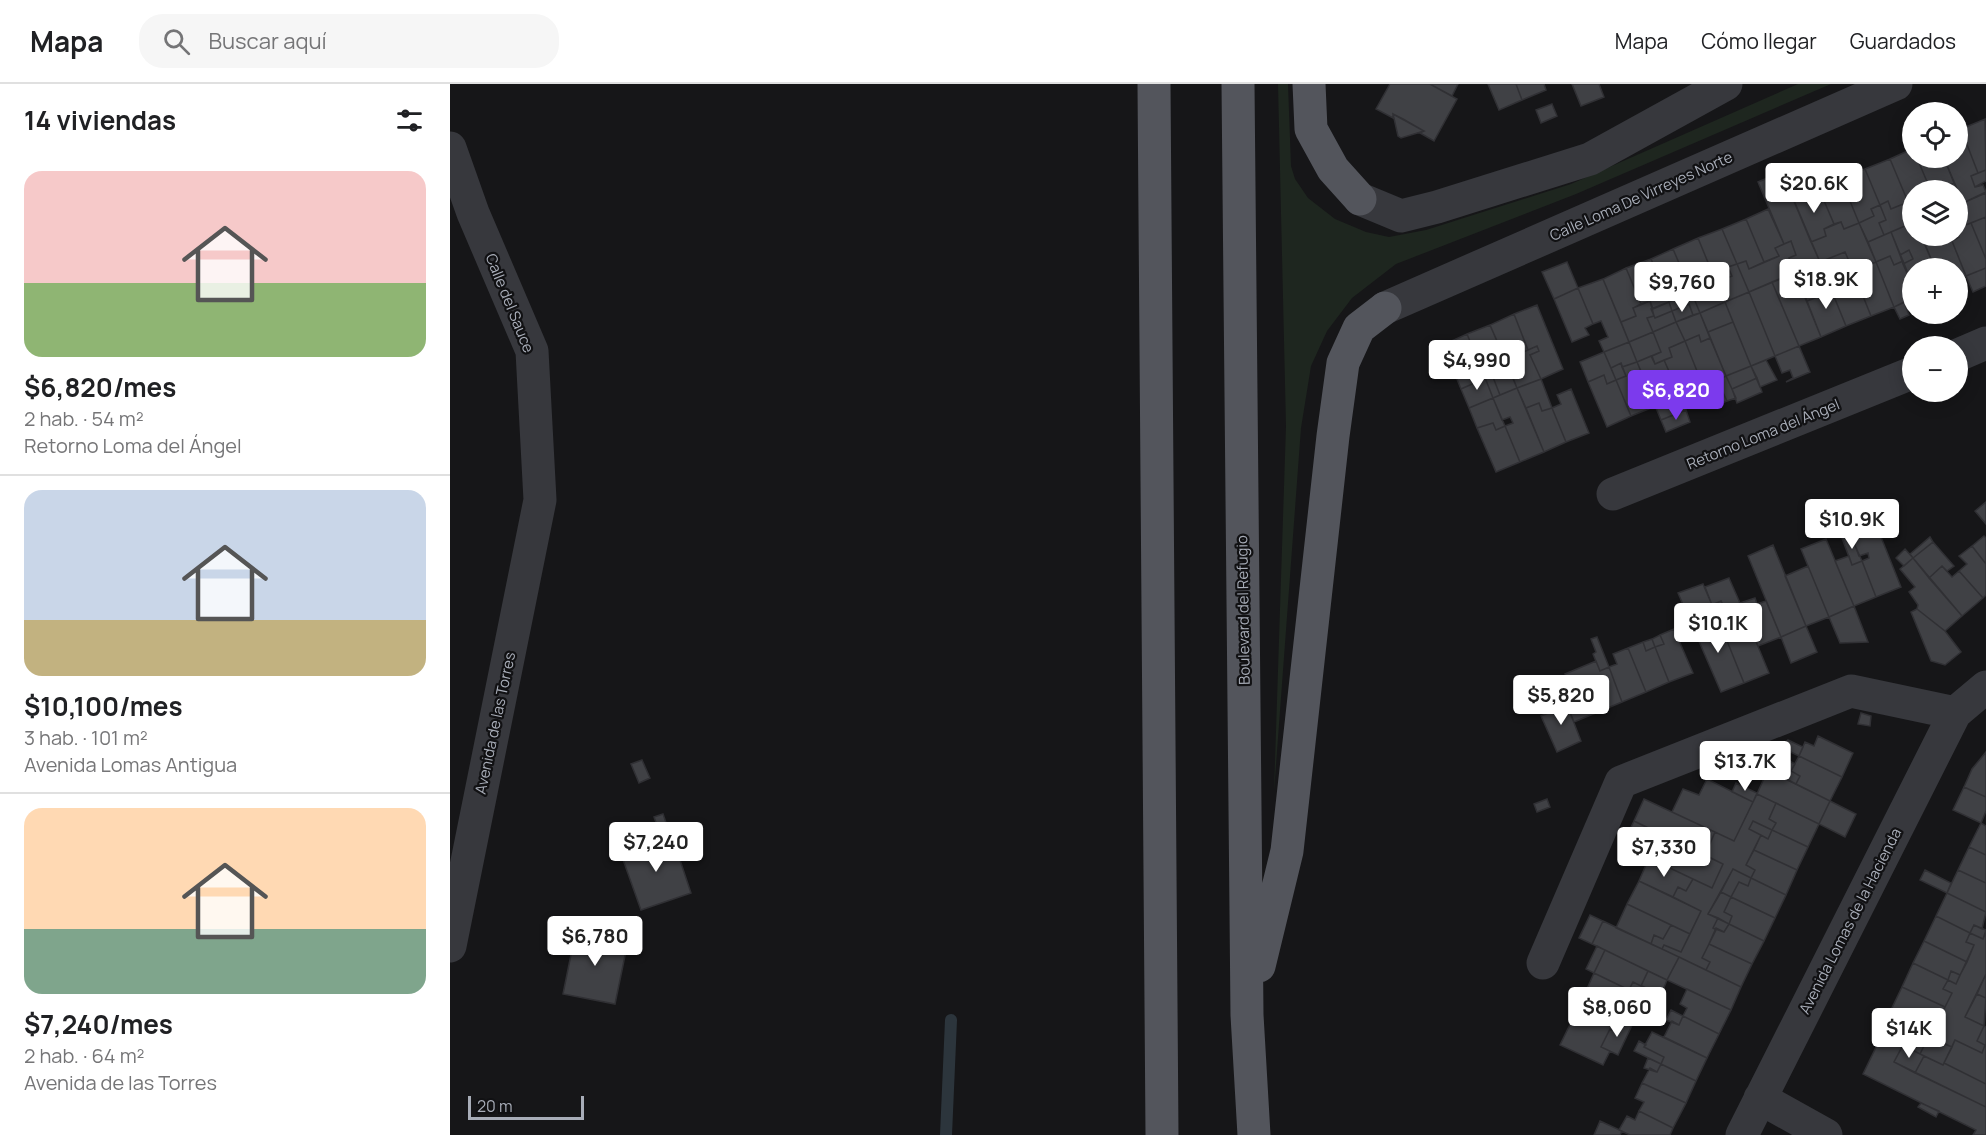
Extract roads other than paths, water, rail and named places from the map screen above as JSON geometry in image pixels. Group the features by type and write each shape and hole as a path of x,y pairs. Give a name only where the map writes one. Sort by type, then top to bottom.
{"main road":[{"path":"1154,84 1162,1135"},
{"name":"Boulevard del Refugio","path":"1238,84 1247,1015 1254,1135"},
{"path":"1309,84 1311,129 1333,169 1360,199"},
{"path":"1247,1015 1287,851 1333,436 1344,363 1359,328 1385,308"}],"street":[{"path":"1360,199 1401,216 1590,159 1726,84"},
{"name":"Calle Loma De Virreyes Norte","path":"1385,308 1896,84"},
{"name":"Calle del Sauce","path":"450,148 461,212 532,351 540,500"},
{"path":"1968,351 1986,344"},
{"name":"Retorno Loma del Ángel","path":"1613,494 1902,377"},
{"name":"Avenida de las Torres","path":"450,946 457,869 540,500"},
{"name":"Avenida Lomas de la Hacienda","path":"1742,1135 1955,713 1986,687"},
{"path":"1543,963 1622,782 1851,691 1955,713"},
{"path":"1760,1098 1826,1135"}],"waterway":[{"path":"946,1135 951,1020"}]}
